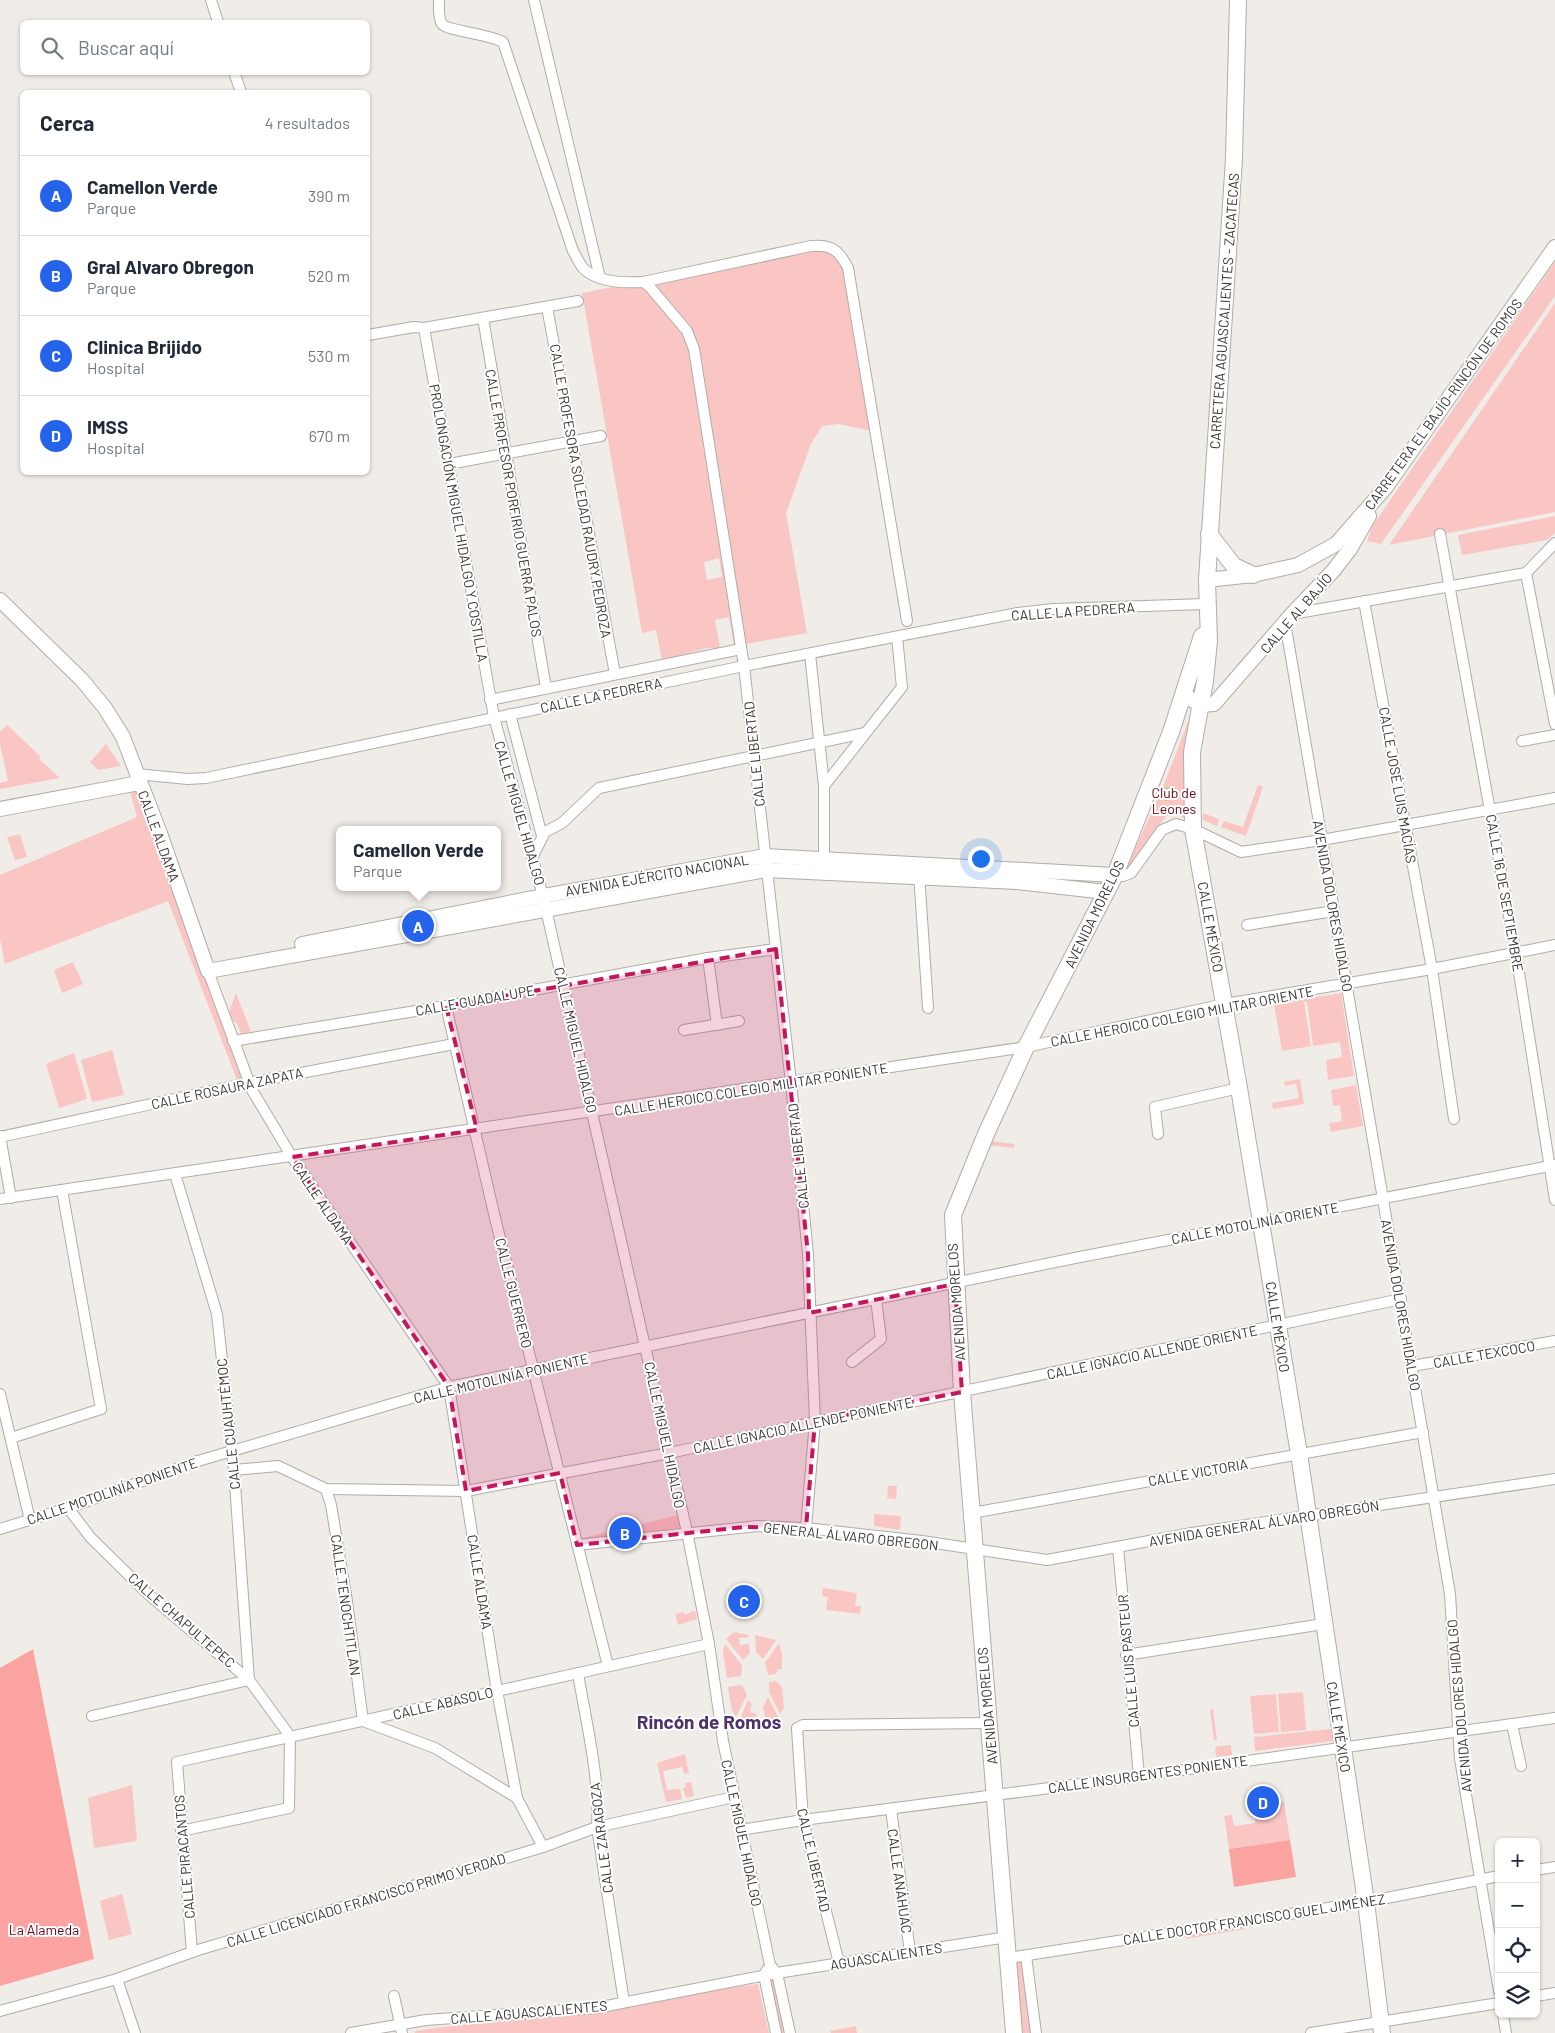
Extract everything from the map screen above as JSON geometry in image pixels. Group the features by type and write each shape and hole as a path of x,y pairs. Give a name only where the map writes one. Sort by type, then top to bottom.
{"main road":[{"name":"CARRETERA AGUASCALIENTES - ZACATECAS","path":"1206,622 1207,580 1234,158 1238,0"},
{"name":"CARRETERA EL BAJÍO-RINCÓN DE ROMOS","path":"1207,580 1253,575 1298,565 1327,550 1340,540 1386,487 1555,248"},
{"name":"CALLE AL BAJÍO","path":"1200,705 1214,704 1350,550 1386,487"},
{"path":"1210,534 1234,566 1253,575"},
{"name":"CALLE ALDAMA","path":"0,600 82,680 124,738 207,967"},
{"name":"AVENIDA MORELOS","path":"1014,2033 1008,1937 962,1392 952,1230 954,1207 1026,1047 1115,875 1185,695 1206,622"},
{"name":"CALLE MÉXICO","path":"1206,622 1209,641 1192,752 1193,829 1262,1221 1299,1454 1366,1902 1381,2028"},
{"path":"1185,695 1200,705"},
{"name":"CALLE LA PEDRERA","path":"0,800 138,778"},
{"name":"CALLE LA PEDRERA","path":"0,809 138,778"},
{"name":"AVENIDA EJÉRCITO NACIONAL","path":"207,967 544,902 766,863 824,859 919,871"},
{"name":"AVENIDA EJÉRCITO NACIONAL","path":"766,863 1018,876 1115,875"},
{"name":"AVENIDA EJÉRCITO NACIONAL","path":"1018,876 1106,892"}],"street":[{"path":"211,0 217,20"},
{"path":"439,0 442,25 448,28 482,34 504,42 573,251 584,269 600,278 622,284 643,282 811,246 824,245 834,248 842,255 850,277 907,621"},
{"path":"534,0 600,278"},
{"path":"235,75 240,90"},
{"name":"CALLE LIBERTAD","path":"643,282 649,286 687,331 693,344 744,666 791,1083 808,1254 815,1421 806,1528"},
{"path":"370,335 424,328 578,302"},
{"name":"CALLE PROFESORA SOLEDAD RAUDRY PEDROZA","path":"547,307 614,674"},
{"name":"CALLE PROFESOR PORFIRIO GUERRA PALOS","path":"483,318 546,688"},
{"name":"PROLONGACIÓN MIGUEL HIDALGO Y COSTILLA","path":"424,328 494,717"},
{"path":"449,464 601,436"},
{"name":"CALLE 16 DE SEPTIEMBRE","path":"1440,534 1451,587 1552,1165 1555,1200"},
{"path":"1289,618 1364,602 1526,573 1555,543"},
{"path":"1526,573 1555,724"},
{"name":"CALLE JOSÉ LUIS MACÍAS","path":"1364,602 1432,969 1454,1119"},
{"name":"CALLE LA PEDRERA","path":"138,778 188,780 206,778 744,666 1035,611 1206,604"},
{"name":"AVENIDA DOLORES HIDALGO","path":"1289,618 1322,840 1381,1198 1401,1299 1450,1594 1462,1774 1496,1973"},
{"path":"824,786 865,732 900,692 903,682 897,637"},
{"path":"490,700 741,649"},
{"path":"810,654 824,786 824,859"},
{"path":"510,714 542,836"},
{"name":"CALLE MIGUEL HIDALGO","path":"494,717 544,902 593,1113 687,1532 709,1644 741,1830 773,1969 790,2033"},
{"path":"532,858 542,836 550,828 562,823 599,788 865,732"},
{"path":"1522,741 1555,735"},
{"path":"508,771 525,771"},
{"path":"1115,875 1123,876 1131,873 1162,830 1176,824 1193,829 1242,852 1322,840 1555,798"},
{"path":"919,871 928,1008"},
{"path":"1247,926 1334,911"},
{"name":"CALLE HEROICO COLEGIO MILITAR ORIENTE","path":"1026,1047 1225,1004 1432,969 1555,945"},
{"name":"CALLE GUADALUPE","path":"233,1041 446,1006 708,958 776,949"},
{"path":"708,958 717,1025"},
{"name":"CALLE ALDAMA","path":"207,967 248,1083 292,1157 449,1387 497,1691 517,1798 543,1847"},
{"name":"CALLE GUERRERO","path":"446,1006 495,1218 608,1666"},
{"path":"684,1030 739,1022"},
{"name":"CALLE ROSAURA ZAPATA","path":"0,1136 248,1083 454,1044"},
{"name":"CALLE HEROICO COLEGIO MILITAR PONIENTE","path":"5,1199 593,1113 1026,1047"},
{"path":"1158,1134 1154,1108 1239,1088"},
{"path":"0,1136 5,1199"},
{"name":"CALLE MOTOLINÍA ORIENTE","path":"955,1284 1262,1221 1552,1165"},
{"name":"CALLE CUAUHTÉMOC","path":"175,1174 216,1314 230,1451 234,1470 249,1680"},
{"path":"11,1438 101,1408 62,1190"},
{"name":"CALLE MOTOLINÍA PONIENTE","path":"0,1529 68,1508 198,1461 449,1387 955,1284"},
{"path":"852,1362 881,1339 876,1299"},
{"name":"CALLE IGNACIO ALLENDE ORIENTE","path":"962,1392 1401,1299"},
{"name":"CALLE TEXCOCO","path":"1412,1366 1555,1342"},
{"name":"CALLE IGNACIO ALLENDE PONIENTE","path":"234,1470 278,1466 326,1490 466,1491 668,1453 962,1392"},
{"path":"0,1394 30,1520"},
{"name":"CALLE VICTORIA","path":"972,1513 1423,1432"},
{"name":"AVENIDA GENERAL ÁLVARO OBREGÓN","path":"975,1549 1047,1560 1307,1515 1555,1479"},
{"name":"CALLE TENOCHTITLAN","path":"326,1490 331,1505 347,1600 363,1721"},
{"name":"CALLE CHAPULTEPEC","path":"68,1508 90,1538 148,1594 249,1680 290,1736"},
{"name":"GENERAL ÁLVARO OBREGON","path":"577,1545 758,1526 806,1528 975,1549"},
{"name":"CALLE LUIS PASTEUR","path":"1118,1547 1126,1655 1139,1776"},
{"path":"1126,1655 1323,1624"},
{"name":"CALLE ABASOLO","path":"177,1762 709,1644"},
{"name":"CALLE ZARAGOZA","path":"578,1673 593,1771 598,1812 597,1827 624,2002"},
{"path":"92,1716 249,1680"},
{"name":"CALLE INSURGENTES PONIENTE","path":"741,1830 1555,1718"},
{"path":"363,1721 435,1748 517,1798"},
{"name":"CALLE LIBERTAD","path":"839,1963 803,1820 796,1732 798,1727 803,1725 989,1723"},
{"path":"1512,1724 1521,1766"},
{"path":"181,1830 289,1808 290,1736"},
{"name":"CALLE PIRACANTOS","path":"177,1762 192,1952"},
{"name":"CALLE LICENCIADO FRANCISCO PRIMO VERDAD","path":"0,2011 117,1979 192,1952 543,1847 597,1827 734,1797"},
{"name":"CALLE ANÁHUAC","path":"891,1809 910,1952"},
{"path":"1540,1869 1555,1867"},
{"name":"CALLE DOCTOR FRANCISCO GUEL JIMÉNEZ","path":"1009,1958 1366,1902 1495,1877"},
{"name":"AGUASCALIENTES","path":"773,1969 839,1963 1008,1937"},
{"path":"1026,1956 1036,2033"},
{"path":"773,1969 764,1975 776,2033"},
{"name":"CALLE AGUASCALIENTES","path":"351,2033 584,2010 764,1975"},
{"path":"117,1979 135,2033"},
{"path":"1540,1995 1555,1993"},
{"path":"394,1996 401,2028"},
{"path":"1311,2033 1381,2028 1495,2004"},
{"path":"1504,2018 1506,2033"}],"highlighted area":[{"path":"776,949 808,1254 809,1313 955,1284 962,1392 815,1421 806,1528 744,1527 577,1545 560,1473 466,1491 449,1387 292,1157 477,1130 446,1006"}],"green space":[{"path":"825,250 836,257 842,268 872,431 839,424 822,426 811,444 786,513 807,633 734,646 729,617 715,620 720,648 707,648 662,660 656,630 642,633 582,293 613,287 646,287 807,252","holes":["719,558 722,577 707,580 704,562"]},
{"path":"1555,262 1555,296 1381,544 1367,541 1373,525"},
{"path":"1555,303 1555,512 1389,545"},
{"path":"1555,516 1555,533 1547,540 1462,555 1458,535"},
{"name":"Club de Leones","path":"1193,709 1190,820 1178,815 1166,816 1129,868 1127,866 1161,792"},
{"path":"7,725 60,778 0,789 0,783 8,781 0,743 0,732"},
{"path":"106,744 121,766 98,770 90,762"},
{"path":"137,785 244,1078 237,1080 168,901 5,964 0,939 0,875 137,817 129,788"},
{"path":"1258,785 1263,787 1246,836 1221,827 1224,821 1243,827"},
{"path":"1203,813 1219,819 1217,826 1203,820"},
{"path":"20,834 27,857 15,860 7,837"},
{"path":"73,962 83,984 62,993 54,970"},
{"path":"236,993 251,1032 241,1034 237,1024 228,1015"},
{"path":"1341,993 1354,1076 1328,1080 1326,1060 1342,1057 1340,1042 1313,1046 1307,1002 1304,1002 1311,1046 1282,1051 1274,1004"},
{"path":"112,1050 124,1095 92,1102 81,1060"},
{"path":"74,1053 87,1099 59,1108 46,1064"},
{"path":"1300,1079 1304,1104 1273,1109 1272,1103 1299,1098 1296,1084 1285,1086 1284,1082"},
{"path":"1356,1085 1363,1126 1331,1132 1329,1123 1342,1121 1340,1105 1333,1106 1331,1090"},
{"path":"990,1141 1014,1144 1014,1148 988,1145"},
{"path":"888,1486 897,1486 896,1499 887,1498"},
{"path":"874,1514 901,1516 900,1530 874,1526"},
{"path":"679,1515 682,1527 580,1544 579,1539"},
{"path":"823,1588 857,1593 855,1606 861,1606 860,1614 826,1610 828,1597 822,1596"},
{"path":"695,1610 697,1619 678,1625 675,1614 684,1612 685,1615"},
{"path":"734,1632 749,1635 749,1637 739,1638 740,1645 749,1644 750,1653 743,1660 726,1639"},
{"path":"755,1635 776,1640 763,1659 756,1652"},
{"path":"779,1643 782,1654 782,1669 778,1669 776,1674 768,1675 765,1663"},
{"path":"725,1644 742,1665 741,1676 727,1678 723,1651"},
{"name":"La Alameda","path":"33,1649 94,1959 0,1986 0,1668"},
{"path":"776,1681 782,1687 784,1708 780,1714 769,1692 769,1682"},
{"path":"742,1685 747,1695 736,1717 732,1710 728,1687"},
{"path":"1303,1692 1306,1730 1281,1732 1278,1694"},
{"path":"1276,1694 1279,1732 1254,1734 1250,1696"},
{"path":"768,1697 778,1717 766,1722 763,1707"},
{"path":"748,1700 753,1706 750,1706 751,1713 756,1713 758,1724 747,1725 739,1721"},
{"path":"1210,1709 1213,1709 1217,1740 1214,1740"},
{"path":"1331,1729 1333,1741 1255,1751 1254,1737"},
{"path":"1231,1745 1232,1755 1216,1757 1215,1747"},
{"path":"685,1754 689,1773 684,1774 682,1767 663,1771 667,1790 680,1789 682,1799 666,1802 657,1763"},
{"path":"691,1782 694,1796 686,1798 683,1788 686,1787 685,1783"},
{"path":"132,1785 137,1841 94,1848 88,1798"},
{"path":"1284,1802 1290,1840 1229,1849 1224,1816 1232,1815 1234,1826 1255,1823 1255,1819 1272,1816 1270,1804"},
{"path":"1290,1840 1296,1877 1234,1887 1229,1849"},
{"path":"122,1894 132,1934 109,1940 100,1901"},
{"path":"1244,1927 1245,1929 1186,1939 1186,1936"},
{"path":"1031,1955 1038,2033 1016,2033 1009,1958"},
{"path":"773,1974 789,2033 777,2033 767,1990"},
{"path":"758,1984 769,2033 415,2033 415,2031"},
{"path":"856,2026 857,2033 831,2033 830,2031"}],"shaded area":[{"path":"1167,787 1172,789 1174,794 1172,799 1167,801 1162,799 1160,794 1162,789"}],"place":[{"name":"Camellon Verde","path":"418,926"},
{"name":"Gral Alvaro Obregon","path":"625,1533"},
{"name":"Clinica Brijido","path":"744,1601"},
{"name":"IMSS","path":"1263,1802"}],"district":[{"name":"Rincón de Romos","path":"709,1721"}]}
